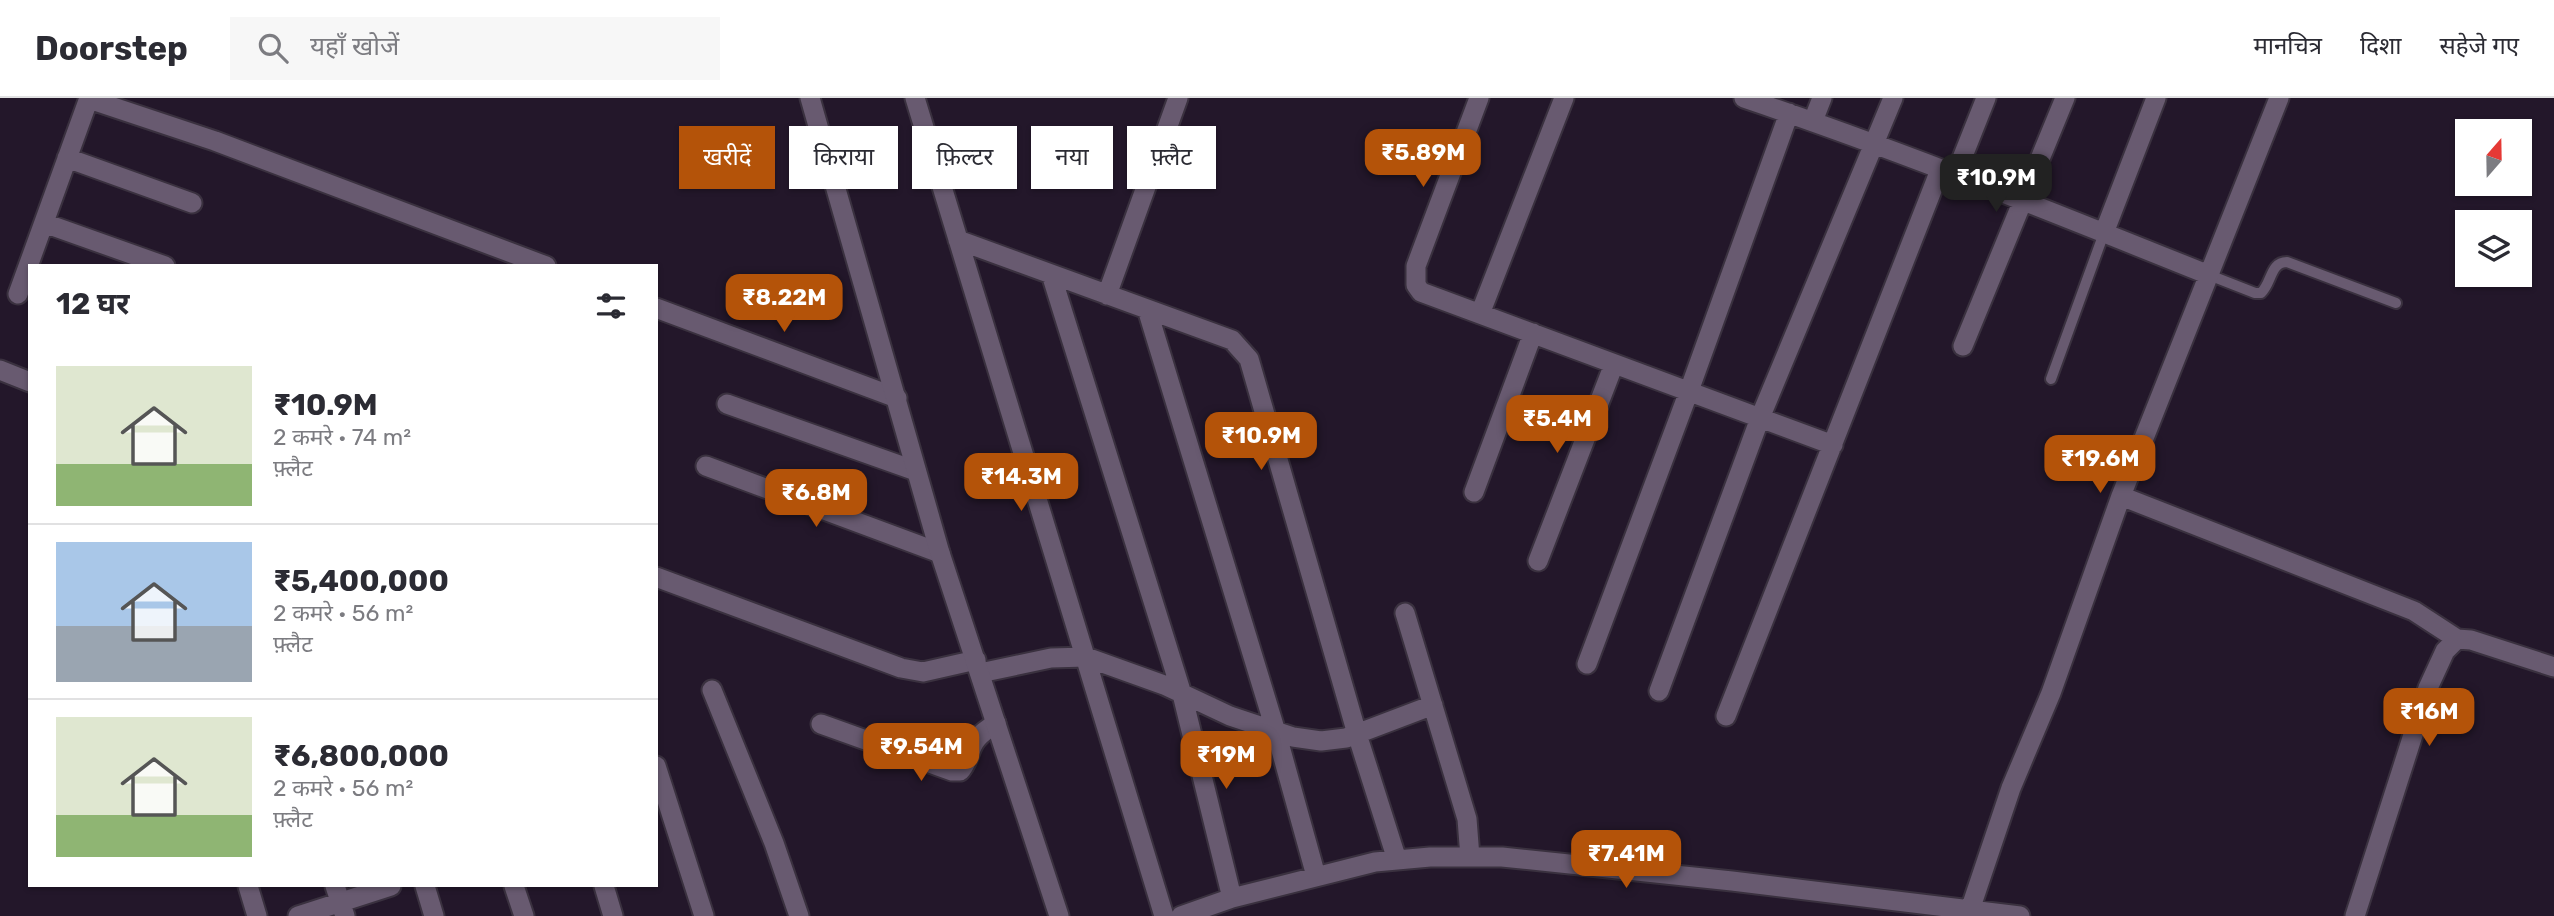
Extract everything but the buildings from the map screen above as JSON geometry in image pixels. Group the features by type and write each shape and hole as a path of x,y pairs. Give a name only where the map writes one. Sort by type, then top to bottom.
{"street":[{"path":"16,293 89,98 215,141 541,264"},
{"path":"810,98 940,553 1059,916"},
{"path":"915,98 1164,916"},
{"path":"1108,295 1178,98"},
{"path":"1479,98 1416,266 1414,277 1421,292 1833,445"},
{"path":"1480,314 1564,98"},
{"path":"1744,98 1813,121 2023,201 2208,275"},
{"path":"1813,121 1822,98"},
{"path":"1659,691 1760,418 1893,98"},
{"path":"1726,716 1833,445 1947,173 1986,98"},
{"path":"1963,346 2065,98"},
{"path":"2104,233 2156,98"},
{"path":"1970,910 2011,788 2051,694 2121,496 2279,98"},
{"path":"1587,664 1689,391 1788,113"},
{"path":"67,158 192,203"},
{"path":"44,223 160,264"},
{"path":"958,240 1232,340 1249,359 1357,734 1397,860"},
{"path":"1051,274 1182,694 1232,898"},
{"path":"658,308 897,398"},
{"path":"1147,309 1317,876"},
{"path":"1474,492 1533,334"},
{"path":"1538,561 1614,364"},
{"path":"0,370 28,381"},
{"path":"727,404 916,471"},
{"path":"706,466 940,553"},
{"path":"2121,496 2414,611 2457,639 2472,639 2554,667"},
{"path":"658,578 901,668 923,672 1051,658 1086,657 1182,694 1230,716 1276,732 1321,741 1357,734 1433,705"},
{"path":"1405,613 1467,819 1470,857"},
{"path":"2355,916 2428,688 2445,651 2457,639"},
{"path":"712,690 774,843 799,916"},
{"path":"821,724 952,771 960,771 965,766 974,743 996,723"},
{"path":"661,794 704,916"},
{"path":"1181,916 1232,898 1375,862 1502,857 1732,881 2020,916"},
{"path":"248,887 257,916"},
{"path":"298,916 388,887"},
{"path":"425,887 434,916"},
{"path":"514,887 524,916"},
{"path":"604,887 613,916"}],"lane":[{"path":"2051,379 2104,233"},
{"path":"2208,275 2261,293 2266,289 2276,266 2287,261 2396,303"}]}
